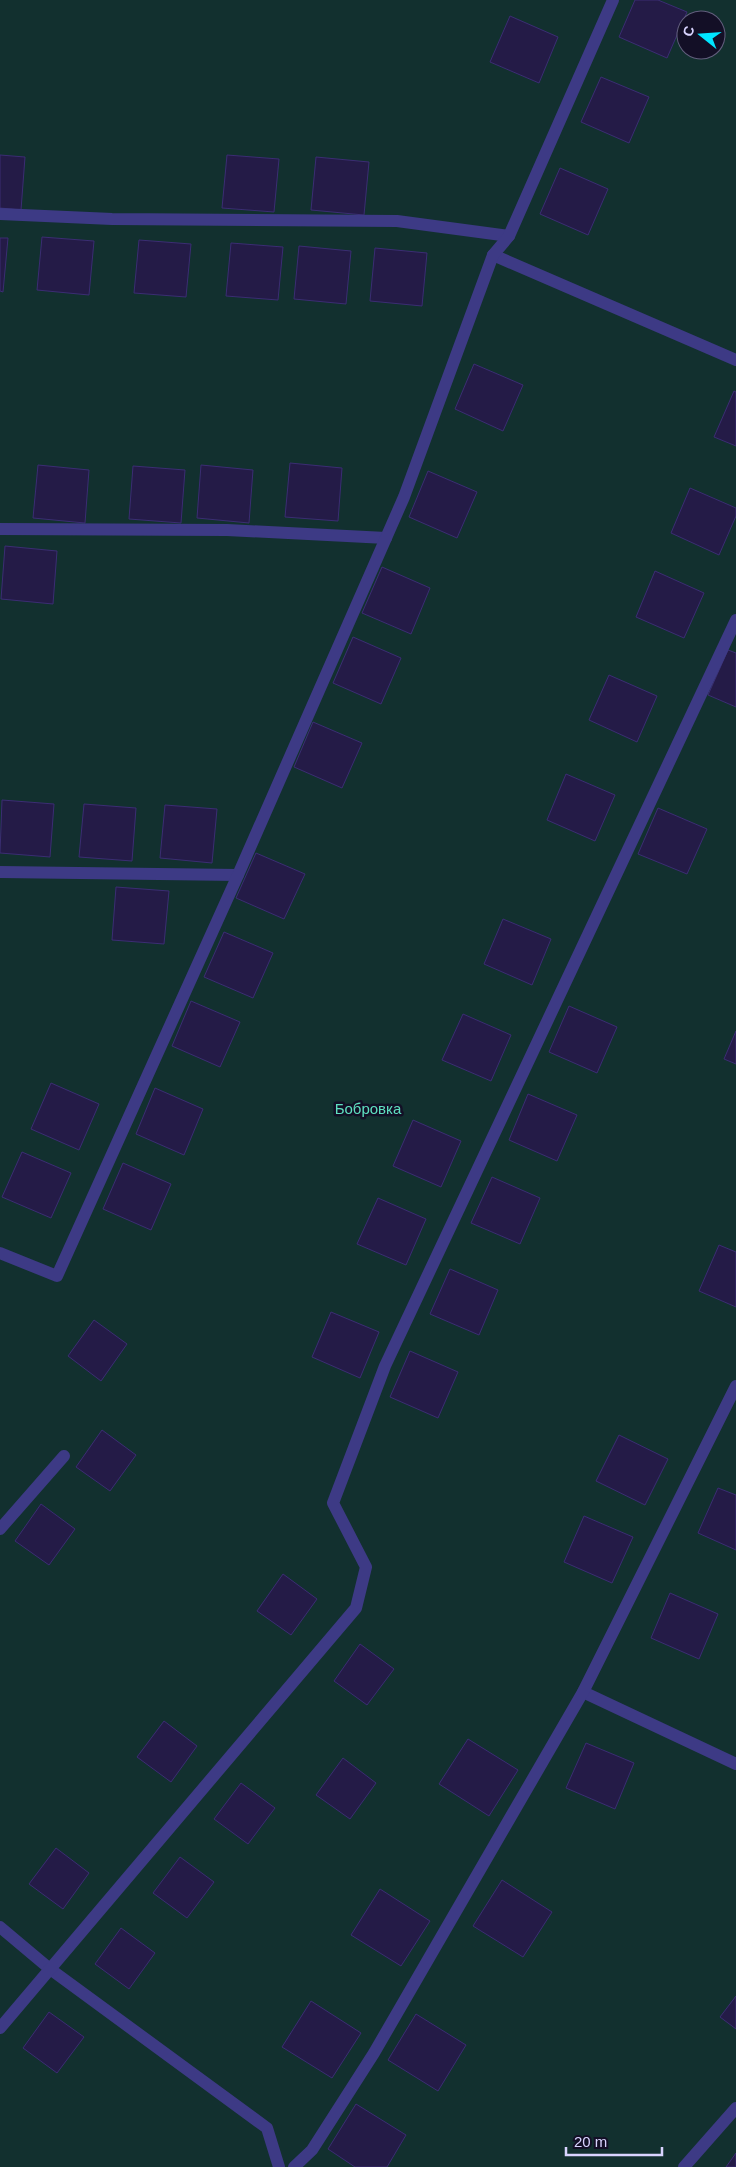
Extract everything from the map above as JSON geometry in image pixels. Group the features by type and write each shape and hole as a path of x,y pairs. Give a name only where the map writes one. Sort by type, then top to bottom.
{"street":[{"path":"0,1253 57,1276 238,874 404,497 493,254 509,236 613,0"},
{"path":"0,214 112,219 397,221 509,236"},
{"path":"493,254 736,360"},
{"path":"0,529 227,530 386,538"},
{"path":"0,2028 356,1608 366,1567 333,1503 385,1366 736,620"},
{"path":"0,872 238,874"},
{"path":"294,2167 312,2150 374,2053 583,1692 736,1386"},
{"path":"0,1529 64,1456"},
{"path":"583,1692 736,1764"},
{"path":"0,1927 50,1969 267,2128 279,2167"},
{"path":"684,2167 736,2108"}],"green space":[{"name":"Бобровка","path":"0,0 736,0 736,2167 0,2167"}],"building":[{"path":"635,0 658,0 682,10 676,10 676,37 667,58 619,37"},
{"path":"510,16 558,37 539,83 490,62"},
{"path":"601,77 649,97 629,143 581,122"},
{"path":"0,155 25,157 21,210 0,208"},
{"path":"227,155 279,159 274,212 222,208"},
{"path":"316,157 369,162 364,215 311,210"},
{"path":"560,168 608,189 588,235 540,214"},
{"path":"42,237 94,241 89,295 37,290"},
{"path":"0,238 8,238 3,292 0,291"},
{"path":"139,240 191,244 186,297 134,293"},
{"path":"231,243 283,247 278,300 226,296"},
{"path":"299,246 351,251 346,304 294,299"},
{"path":"375,248 427,253 422,306 370,301"},
{"path":"474,364 523,385 503,431 455,409"},
{"path":"734,391 736,392 736,446 714,437"},
{"path":"290,463 342,468 338,521 285,517"},
{"path":"38,465 89,470 85,523 33,518"},
{"path":"201,465 253,470 249,523 197,518"},
{"path":"133,466 185,470 181,523 129,519"},
{"path":"428,471 477,492 457,538 409,517"},
{"path":"690,488 736,508 736,516 719,555 671,533"},
{"path":"5,546 57,551 53,604 1,599"},
{"path":"382,567 430,588 411,634 362,613"},
{"path":"655,571 704,593 684,638 636,617"},
{"path":"353,637 401,658 381,704 333,683"},
{"path":"728,650 736,653 736,707 708,695"},
{"path":"609,675 657,696 637,742 589,720"},
{"path":"313,722 362,743 342,788 294,767"},
{"path":"566,774 615,795 595,841 547,820"},
{"path":"2,800 54,804 50,857 0,853"},
{"path":"84,804 136,808 132,861 79,857"},
{"path":"165,805 217,809 212,863 160,858"},
{"path":"658,808 707,829 687,874 638,854"},
{"path":"256,853 305,874 284,919 236,898"},
{"path":"116,887 169,891 164,944 112,940"},
{"path":"503,919 551,939 532,985 484,964"},
{"path":"224,932 273,953 253,998 204,977"},
{"path":"191,1001 240,1022 220,1067 172,1046"},
{"path":"569,1006 617,1027 597,1073 549,1052"},
{"path":"463,1014 511,1035 491,1081 442,1060"},
{"path":"736,1031 736,1064 724,1059"},
{"path":"51,1083 99,1104 79,1150 31,1129"},
{"path":"155,1088 203,1109 184,1155 136,1134"},
{"path":"528,1094 577,1115 557,1161 509,1140"},
{"path":"413,1120 461,1141 441,1187 393,1166"},
{"path":"22,1152 71,1173 51,1218 2,1197"},
{"path":"123,1163 171,1184 151,1230 103,1209"},
{"path":"492,1177 540,1198 520,1244 471,1223"},
{"path":"378,1198 426,1219 406,1265 357,1244"},
{"path":"719,1245 736,1252 736,1307 699,1291"},
{"path":"450,1269 498,1290 479,1335 430,1314"},
{"path":"331,1312 379,1332 360,1378 312,1357"},
{"path":"94,1320 127,1344 101,1381 68,1356"},
{"path":"410,1351 458,1372 438,1418 390,1397"},
{"path":"102,1430 136,1455 110,1491 76,1467"},
{"path":"619,1435 668,1459 645,1505 596,1481"},
{"path":"718,1488 736,1495 736,1550 698,1533"},
{"path":"41,1504 75,1529 49,1565 15,1541"},
{"path":"584,1516 633,1537 612,1583 564,1562"},
{"path":"283,1574 317,1599 291,1635 257,1611"},
{"path":"670,1593 718,1614 699,1659 651,1638"},
{"path":"360,1644 394,1669 367,1705 334,1681"},
{"path":"164,1721 197,1746 171,1782 137,1757"},
{"path":"468,1739 518,1770 489,1816 439,1784"},
{"path":"586,1743 634,1763 615,1809 566,1788"},
{"path":"343,1758 376,1783 350,1819 316,1795"},
{"path":"241,1783 275,1808 248,1844 214,1819"},
{"path":"56,1848 89,1873 63,1909 29,1884"},
{"path":"180,1857 214,1882 187,1918 153,1893"},
{"path":"502,1880 552,1912 523,1957 473,1926"},
{"path":"380,1889 430,1921 401,1966 351,1935"},
{"path":"121,1928 155,1953 129,1989 95,1964"},
{"path":"736,1996 736,2029 720,2017"},
{"path":"311,2001 361,2033 332,2078 282,2047"},
{"path":"49,2012 84,2037 57,2073 23,2048"},
{"path":"416,2014 466,2045 438,2091 388,2060"},
{"path":"356,2104 406,2135 387,2167 355,2167 328,2149"},
{"path":"736,2153 736,2167 726,2167"}]}
